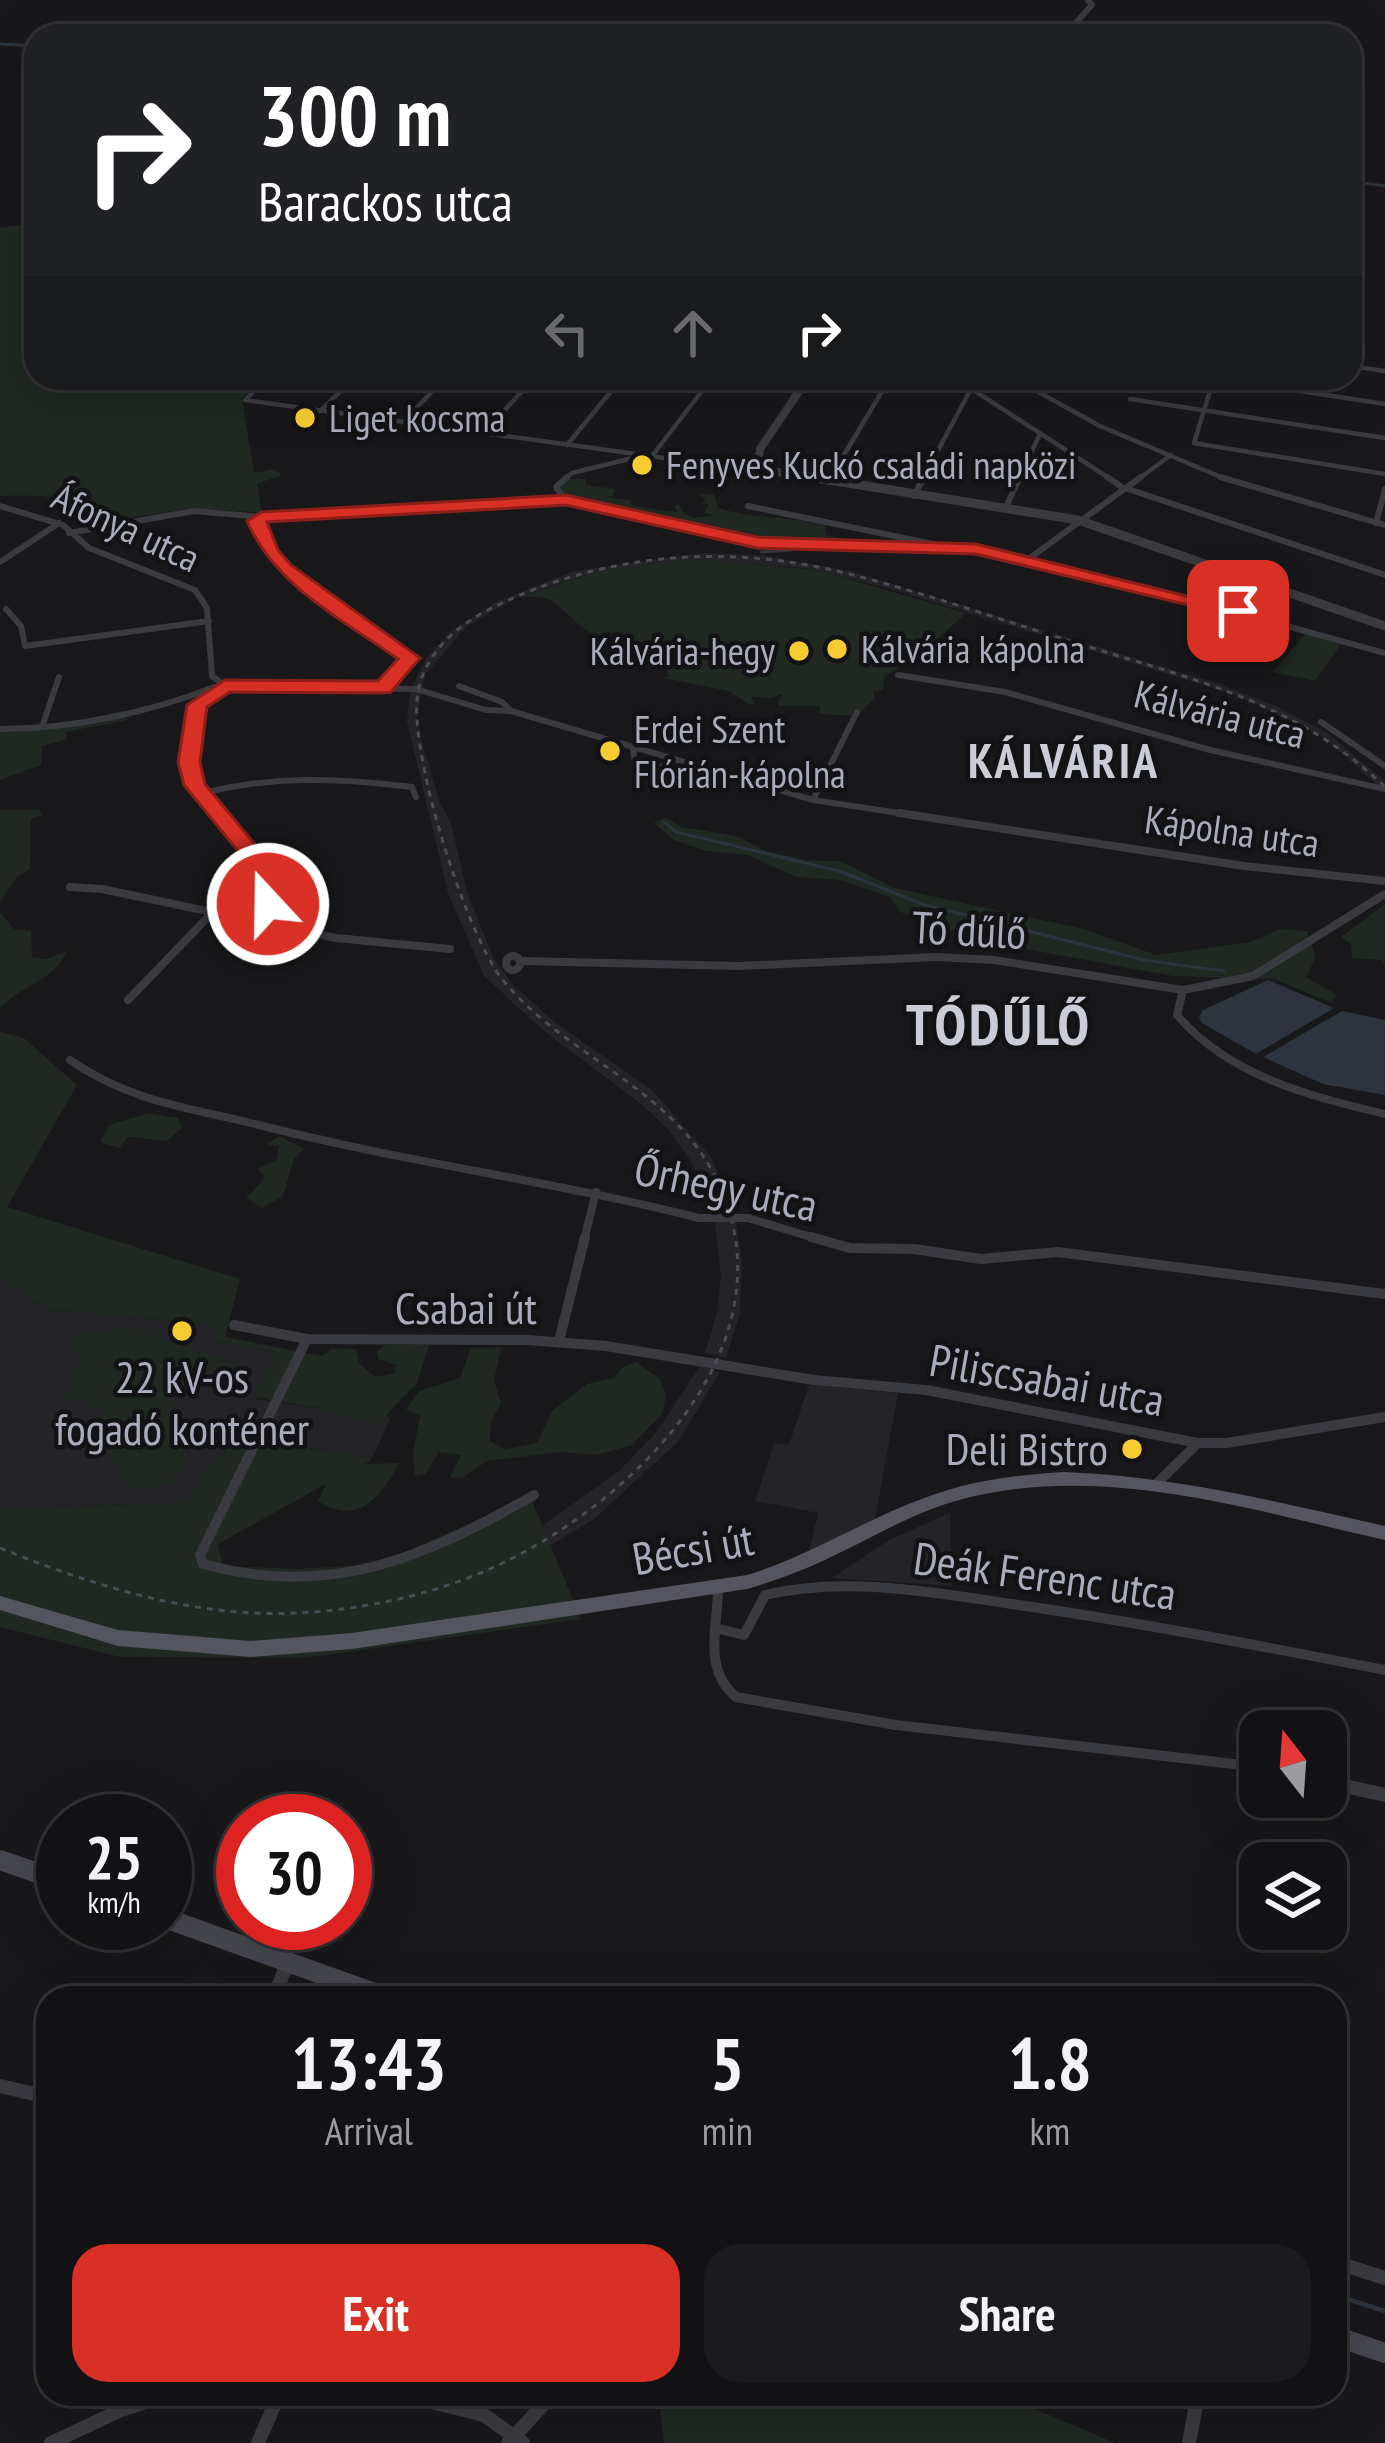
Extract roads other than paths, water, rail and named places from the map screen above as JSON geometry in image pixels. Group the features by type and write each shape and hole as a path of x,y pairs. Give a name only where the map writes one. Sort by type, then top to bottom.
{"main road":[{"name":"Bécsi út","path":"0,1603 118,1638 251,1649 352,1641 718,1588 806,1564 904,1513 960,1492 1059,1479 1155,1485 1385,1533"},
{"path":"0,1860 36,1873"},
{"path":"192,1927 356,1986"},
{"path":"1347,2340 1385,2354"}],"street":[{"path":"1075,24 1092,5 1088,0"},
{"path":"256,390 247,400 736,468 765,467 828,483 1078,520 1385,626"},
{"path":"320,411 342,390"},
{"path":"403,422 434,390"},
{"path":"484,434 523,390"},
{"path":"567,445 612,390"},
{"path":"652,457 703,390"},
{"path":"765,467 759,460 760,449 800,390"},
{"path":"828,483 883,390"},
{"path":"914,496 970,390"},
{"path":"973,390 1122,487 1385,575"},
{"path":"1035,390 1171,454 1289,500 1381,524 1385,489"},
{"path":"1210,390 1194,443 1385,474"},
{"path":"1293,390 1385,404"},
{"path":"1130,400 1385,438"},
{"path":"1005,508 1040,434"},
{"path":"1027,560 1171,454"},
{"path":"566,500 556,487 566,476 643,455"},
{"path":"69,533 182,512 262,517 566,500 757,543 924,544"},
{"name":"Áfonya utca","path":"0,506 58,523 89,548 195,590 205,602 209,621 211,670 222,685"},
{"path":"748,506 924,544 1027,560 1385,652"},
{"path":"262,517 256,521 269,552 284,569 408,656 406,667 383,687"},
{"path":"0,562 58,523"},
{"path":"6,609 21,626 22,645 209,621"},
{"name":"Kálvária utca","path":"898,675 1022,696 1370,789 1385,789"},
{"path":"43,727 58,677"},
{"path":"222,685 197,705 189,762 201,794 252,854 272,912 284,927"},
{"path":"0,729 43,727 178,701 222,685"},
{"name":"Kápolna utca","path":"222,685 437,692 486,710 511,711 813,800 1244,866 1385,881"},
{"name":"Kápolna utca","path":"459,686 502,702 511,711"},
{"path":"813,800 857,712"},
{"name":"Kálvária utca","path":"1321,722 1385,766"},
{"path":"633,747 634,758 653,766 753,786"},
{"path":"653,766 663,758"},
{"path":"679,774 687,765"},
{"path":"201,794 243,782 290,777 412,787 416,797"},
{"path":"70,887 102,889 336,938 450,949"},
{"name":"Tó dűlő","path":"522,962 739,966 953,958 1183,989 1253,976 1385,894"},
{"path":"128,1000 211,914"},
{"path":"1183,989 1177,1015 1204,1044 1270,1080 1385,1114"},
{"name":"Őrhegy utca","path":"70,1060 110,1089 167,1109 234,1119 343,1148 596,1192 699,1218 748,1218 850,1248 914,1249 981,1259 1058,1252 1385,1294"},
{"path":"559,1341 596,1192"},
{"name":"Csabai út","path":"234,1325 307,1339 559,1341 697,1359"},
{"path":"307,1339 200,1556 203,1564 225,1572 278,1576 341,1577 376,1571 462,1535 534,1496"},
{"name":"Piliscsabai utca","path":"697,1359 814,1380 926,1390 1198,1443 1226,1443 1385,1417"},
{"path":"1155,1485 1198,1443"},
{"path":"718,1588 714,1670 721,1684 736,1696 916,1728 1108,1749 1171,1750 1239,1764"},
{"name":"Deák Ferenc utca","path":"719,1629 744,1635 762,1598 772,1591 863,1589 1061,1607 1385,1670"},
{"path":"1347,1787 1385,1795"},
{"path":"279,1986 288,1961"},
{"path":"0,2086 36,2094"},
{"path":"1347,2266 1385,2278"},
{"path":"51,2443 117,2406"},
{"path":"257,2443 274,2406"},
{"path":"446,2406 466,2411 516,2440 543,2406"},
{"path":"1190,2443 1196,2406"}],"waterway":[{"path":"0,44 24,45"},
{"path":"1362,183 1385,186"},
{"path":"761,552 792,550"},
{"path":"664,822 676,832 839,871 925,905 1144,960 1224,971"},
{"path":"1347,2299 1385,2311"}],"railway":[{"path":"0,1548 114,1588 232,1611 313,1612 405,1597 494,1567 596,1505 643,1464 683,1416 715,1365 733,1309 737,1251 722,1191 679,1126 558,1032 502,979 472,922 441,837 421,750 419,687 445,641 488,610 570,577 654,560 741,557 828,569 951,603 1238,696 1315,733 1385,787"}],"place":[{"name":"Liget kocsma","path":"305,418"},
{"name":"Fenyves Kuckó családi napközi","path":"642,465"},
{"name":"Kálvária kápolna","path":"837,649"},
{"name":"Kálvária-hegy","path":"799,651"},
{"name":"Erdei Szent Flórián-kápolna","path":"610,751"},
{"name":"22 kV-os fogadó konténer","path":"182,1331"},
{"name":"Deli Bistro","path":"1132,1449"}],"district":[{"name":"KÁLVÁRIA","path":"1064,761"},
{"name":"TÓDŰLŐ","path":"999,1025"}]}
